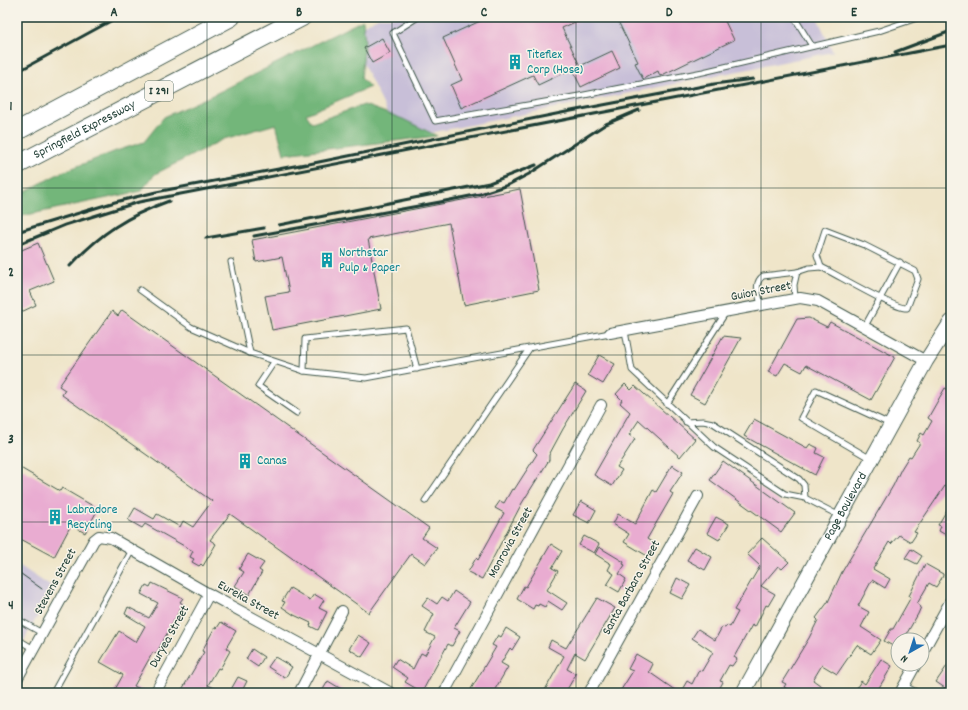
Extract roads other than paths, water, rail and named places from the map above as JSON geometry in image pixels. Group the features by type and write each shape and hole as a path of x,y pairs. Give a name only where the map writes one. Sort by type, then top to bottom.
{"highway":[{"name":"I 291","path":"17,131 231,17"},
{"name":"Springfield Expressway","path":"17,165 302,17"}],"street":[{"name":"Guion Street","path":"610,334 800,298 818,301 926,361"},
{"name":"Page Boulevard","path":"743,693 926,361 951,322"},
{"name":"Monrovia Street","path":"444,693 601,405"},
{"name":"Santa Barbara Street","path":"589,693 698,496"},
{"name":"Eureka Street","path":"94,540 99,536 105,536 319,655 391,693"},
{"name":"Stevens Street","path":"17,679 94,540"},
{"name":"Duryea Street","path":"154,693 209,594"},
{"path":"930,638 951,600"},
{"path":"299,693 342,611"},
{"path":"911,672 901,690 913,693"}],"lane":[{"path":"418,17 393,33 435,121 579,96 703,72 879,31 920,17"},
{"path":"794,17 812,46"},
{"path":"761,305 757,284 763,276 797,272 808,268 821,267 902,308 909,304 918,279 918,274 900,262 864,245 825,230 817,256 821,267"},
{"path":"231,262 250,353"},
{"path":"865,326 900,262"},
{"path":"795,299 794,285 797,272"},
{"path":"140,290 191,327 250,353 304,371 366,378 610,334"},
{"path":"668,404 726,312"},
{"path":"304,371 304,338 406,328 417,369"},
{"path":"625,331 632,370 714,447 785,494 805,498 841,516"},
{"path":"425,501 529,349"},
{"path":"274,362 258,386 296,413"},
{"path":"872,460 801,418 816,390 867,412 891,425"},
{"path":"686,422 703,421 713,423 799,479 804,485 805,498"},
{"path":"53,693 132,550"},
{"path":"17,619 42,633"},
{"path":"17,639 34,649"}],"tram line":[{"path":"17,571 42,589"}],"railway":[{"path":"17,72 118,17"},
{"path":"895,52 951,31"},
{"path":"17,245 65,225 139,202 951,45"},
{"path":"299,166 566,112 714,84 753,79"},
{"path":"254,236 480,194 508,185 529,174 606,124 639,110"},
{"path":"17,232 115,202 156,192 305,164"},
{"path":"279,225 489,183 536,165"},
{"path":"70,266 93,244 127,219 169,201"},
{"path":"206,238 264,228"}],"place":[{"name":"Titeflex Corp (Hose)","path":"515,62"},
{"name":"Northstar Pulp & Paper","path":"327,260"},
{"name":"Canas","path":"245,461"},
{"name":"Labradore Recycling","path":"55,517"}]}
